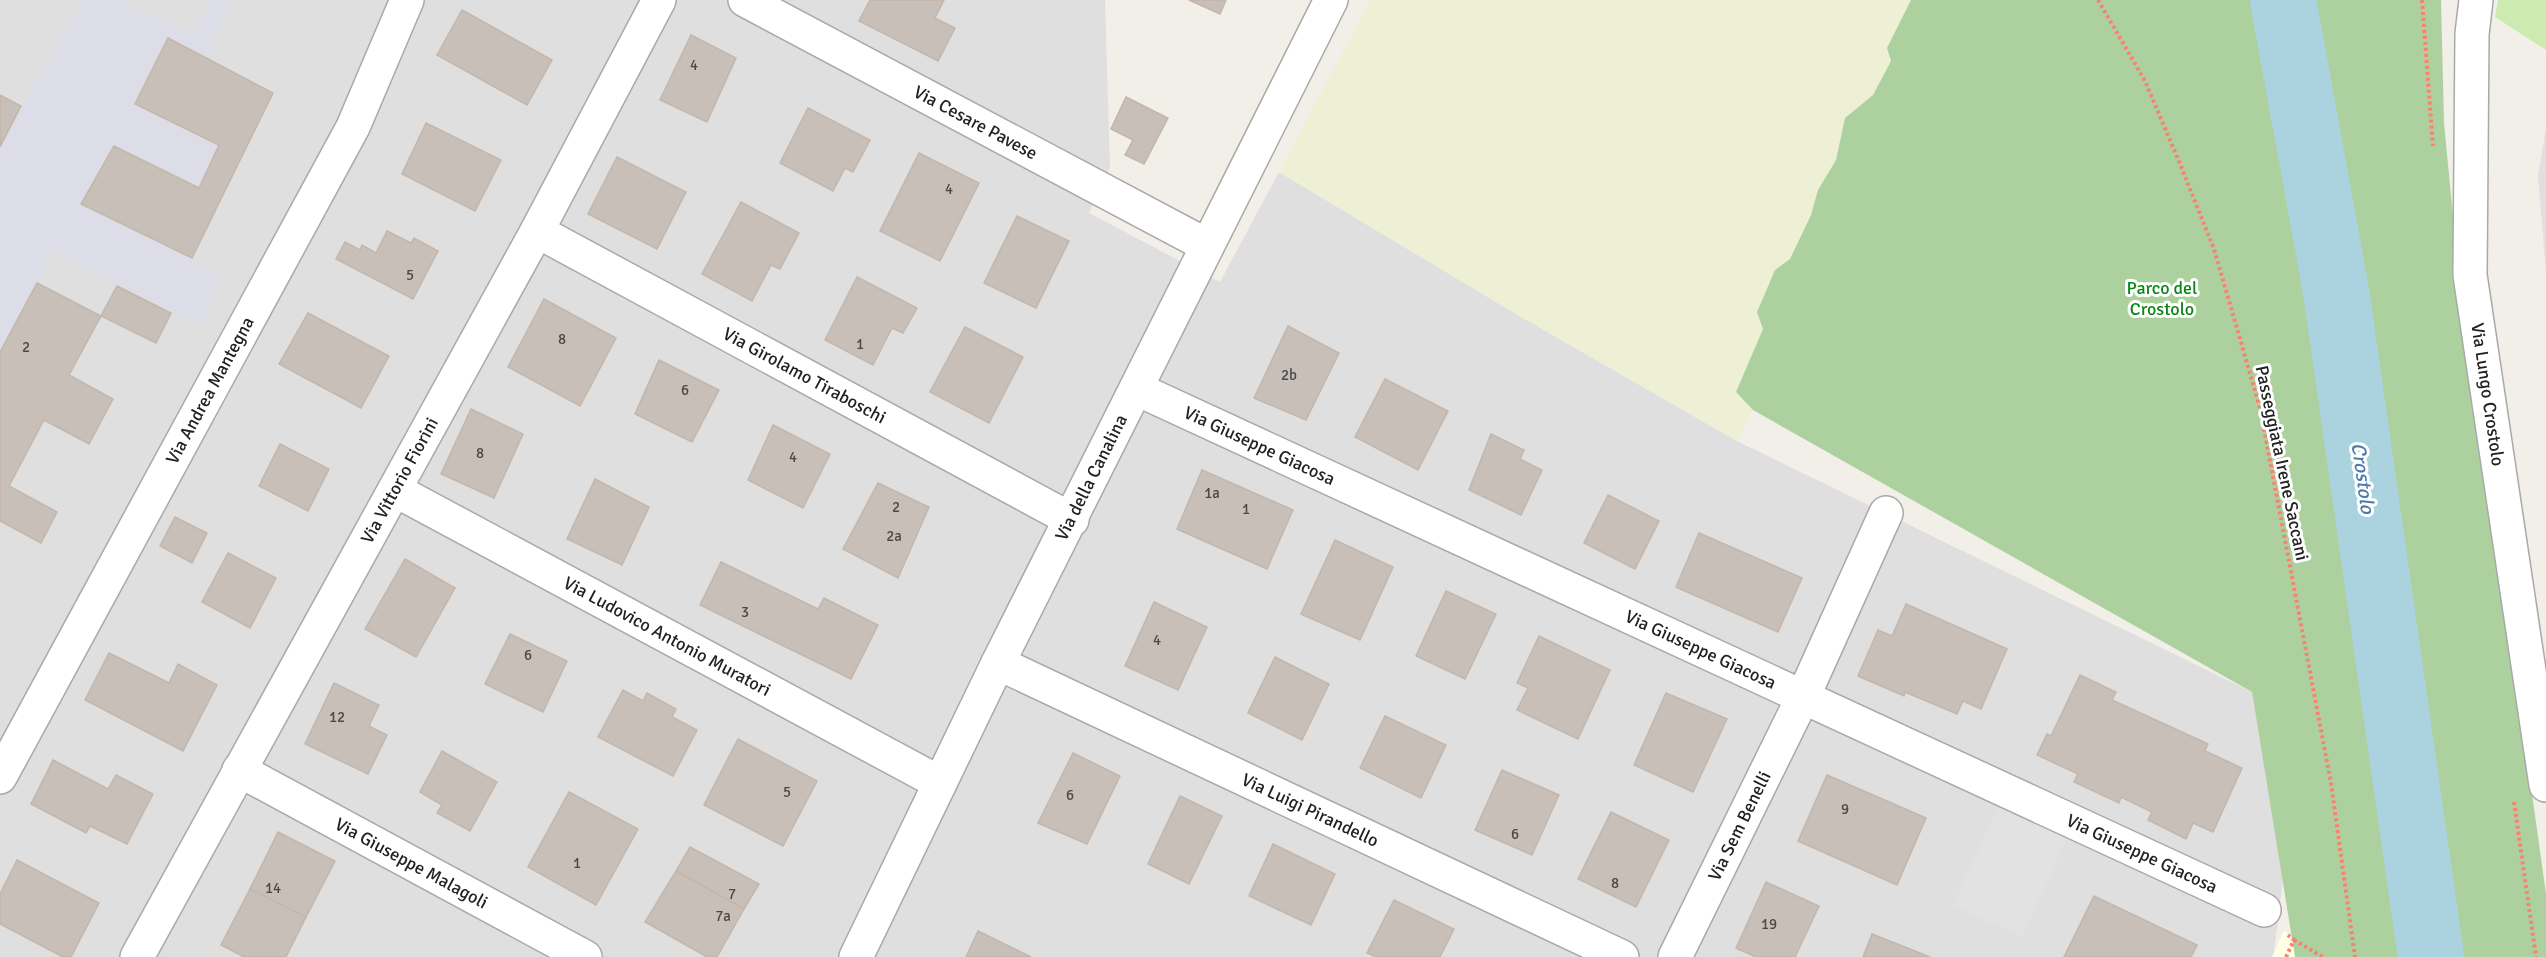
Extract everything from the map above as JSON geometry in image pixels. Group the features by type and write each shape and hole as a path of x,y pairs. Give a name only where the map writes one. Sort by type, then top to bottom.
{"street":[{"name":"Via Andrea Mantegna","path":"0,777 353,127 407,0"},
{"name":"Via Vittorio Fiorini","path":"137,957 537,231 659,0"},
{"name":"Via Cesare Pavese","path":"745,0 1206,244"},
{"name":"Via della Canalina","path":"856,957 998,663 1072,520 1206,244 1331,0"},
{"name":"Via Lungo Crostolo","path":"2476,0 2472,34 2470,275 2546,785"},
{"name":"Via Girolamo Tiraboschi","path":"537,231 1072,520"},
{"name":"Via Giuseppe Giacosa","path":"1137,389 2264,910"},
{"name":"Via Ludovico Antonio Muratori","path":"395,490 940,783"},
{"name":"Via Sem Benelli","path":"1675,957 1803,697 1886,513"},
{"name":"Via Luigi Pirandello","path":"998,663 1622,957"},
{"name":"Via Giuseppe Malagoli","path":"239,770 585,957"}],"path":[{"name":"Passeggiata Irene Saccani","path":"2098,0 2145,81 2185,174 2214,249 2260,408 2331,783 2355,957"},
{"path":"2294,940 2323,957"}],"shaded area":[{"path":"0,0 1105,0 1110,167 1089,213 1220,282 1279,172 1511,311 1737,441 2252,692 2283,879 2274,953 2272,957 0,957"},
{"path":"82,0 118,0 194,34 210,0 233,0 205,57 167,38 135,104 219,145 199,188 114,146 81,203 223,275 202,325 117,286 51,249 37,283 0,352 0,147"},
{"path":"1370,0 1911,0 1887,48 1891,61 1873,95 1845,118 1836,160 1818,190 1811,215 1790,259 1775,270 1757,312 1763,329 1736,392 1753,410 1737,441 1511,311 1279,172"},
{"path":"2546,128 2546,272 2538,176"},
{"path":"2005,791 2074,822 2022,937 1953,905"},
{"path":"2284,930 2294,940 2295,957 2272,957"}],"green space":[{"name":"Parco del Crostolo","path":"1911,0 2441,0 2444,123 2457,257 2546,894 2546,957 2295,957 2252,692 1753,410 1736,392 1763,329 1757,312 1775,270 1790,259 1811,215 1818,190 1836,160 1845,118 1873,95 1891,61 1887,48"},
{"path":"2498,0 2546,0 2546,50 2495,17"}],"building":[{"path":"870,0 944,0 935,18 955,28 938,61 859,21"},
{"path":"1189,0 1226,0 1220,14"},
{"path":"462,10 552,60 527,105 437,55"},
{"path":"691,35 736,58 707,122 660,100"},
{"path":"168,38 273,93 192,258 81,204 114,146 199,188 219,145 135,104"},
{"path":"0,95 21,106 0,147"},
{"path":"1126,97 1168,118 1144,164 1125,155 1133,140 1111,129"},
{"path":"808,108 870,140 853,172 845,168 833,191 780,163"},
{"path":"426,123 501,160 475,211 402,174"},
{"path":"919,153 979,183 940,261 880,231"},
{"path":"617,157 686,192 657,249 588,214"},
{"path":"741,202 799,233 780,269 771,265 752,301 702,274"},
{"path":"1017,216 1069,241 1036,308 984,283"},
{"path":"387,231 411,243 414,238 438,251 413,299 336,259 345,242 360,250 362,245 376,253"},
{"path":"857,277 917,308 903,333 892,328 873,365 825,340"},
{"path":"37,283 101,316 69,375 113,399 89,444 44,420 9,486 57,512 41,543 0,521 0,352"},
{"path":"117,286 171,313 156,343 101,316"},
{"path":"544,299 616,338 580,406 508,367"},
{"path":"308,313 389,356 361,408 279,364"},
{"path":"1288,326 1339,353 1306,420 1254,398"},
{"path":"965,327 1023,357 989,423 930,392"},
{"path":"659,360 719,390 692,442 635,414"},
{"path":"1385,379 1448,411 1418,470 1355,437"},
{"path":"471,409 523,434 494,498 441,474"},
{"path":"773,425 830,454 803,508 748,480"},
{"path":"1491,434 1524,450 1520,459 1542,470 1521,515 1469,490"},
{"path":"280,444 329,469 308,511 259,486"},
{"path":"1202,470 1293,510 1267,569 1177,529"},
{"path":"595,479 649,507 622,565 567,539"},
{"path":"878,483 929,507 898,578 843,549"},
{"path":"1608,495 1659,521 1635,569 1584,543"},
{"path":"175,517 207,533 192,563 160,546"},
{"path":"1699,533 1802,578 1778,632 1676,587"},
{"path":"1335,540 1393,567 1360,640 1301,614"},
{"path":"228,553 276,578 250,628 202,602"},
{"path":"405,559 455,588 416,657 365,629"},
{"path":"721,562 818,609 824,598 878,625 851,679 700,605"},
{"path":"1446,591 1496,614 1465,679 1416,656"},
{"path":"1154,602 1207,627 1178,690 1125,666"},
{"path":"1906,604 2007,649 1981,709 1963,701 1957,714 1905,692 1904,696 1858,676 1878,630 1892,636"},
{"path":"510,634 567,661 543,712 485,684"},
{"path":"1539,636 1610,670 1578,739 1517,710 1528,688 1517,683"},
{"path":"109,653 169,683 178,664 217,685 183,751 85,700"},
{"path":"1275,657 1329,684 1302,740 1248,713"},
{"path":"2080,675 2116,692 2112,700 2208,744 2205,751 2242,768 2213,832 2193,823 2186,839 2148,820 2152,812 2121,797 2119,803 2074,782 2078,774 2037,755 2047,734 2051,736"},
{"path":"334,683 379,705 369,726 387,735 368,774 305,744"},
{"path":"623,690 643,701 647,693 676,709 672,717 697,730 673,776 598,737"},
{"path":"1666,693 1727,719 1693,792 1634,765"},
{"path":"1385,716 1446,745 1421,798 1360,768"},
{"path":"738,739 817,781 783,846 704,805"},
{"path":"442,751 497,782 470,831 437,813 442,805 420,792"},
{"path":"1073,753 1120,776 1087,844 1038,823"},
{"path":"53,760 108,789 116,775 153,794 127,844 90,826 86,833 31,804"},
{"path":"1502,770 1559,795 1532,855 1475,830"},
{"path":"1827,775 1926,818 1897,885 1798,841"},
{"path":"569,792 638,829 596,905 528,867"},
{"path":"1180,796 1222,816 1189,884 1148,864"},
{"path":"1611,812 1669,840 1636,907 1578,879"},
{"path":"278,832 335,861 306,917 250,889"},
{"path":"1273,844 1335,874 1311,925 1249,896"},
{"path":"690,847 759,884 744,909 676,871"},
{"path":"17,860 99,903 71,957 63,957 0,924 0,894"},
{"path":"676,871 744,909 717,957 707,957 645,922"},
{"path":"1766,882 1819,906 1795,957 1756,957 1736,948"},
{"path":"250,889 306,917 286,957 244,957 221,945"},
{"path":"2094,896 2197,945 2191,957 2064,957"},
{"path":"1394,900 1454,929 1440,957 1376,957 1367,953"},
{"path":"978,931 1031,957 966,957"},
{"path":"1872,934 1930,957 1863,957"}],"waterway":[{"name":"Crostolo","path":"2283,0 2336,291 2431,957"}]}
